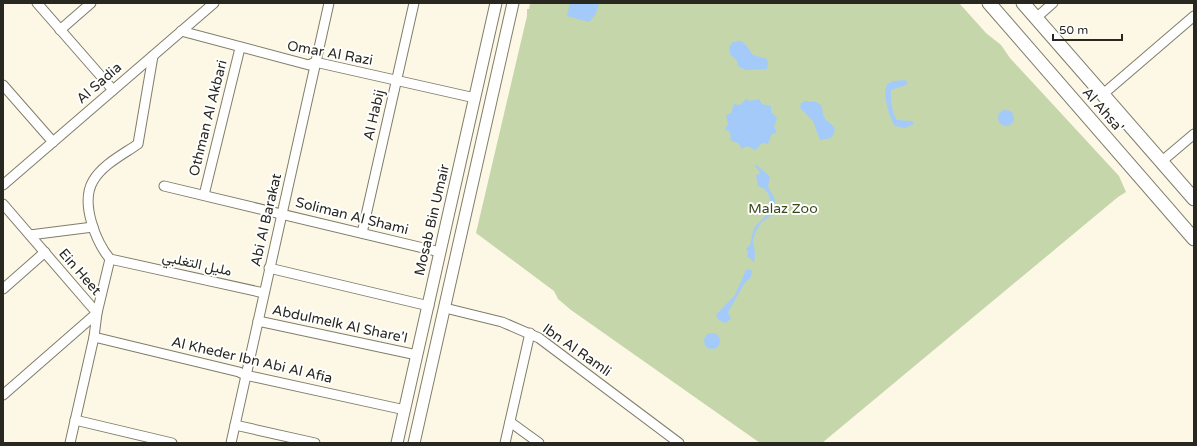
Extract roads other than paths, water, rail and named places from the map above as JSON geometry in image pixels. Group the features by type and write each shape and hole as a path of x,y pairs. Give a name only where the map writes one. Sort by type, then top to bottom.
{"main road":[{"name":"Al Ahsa'","path":"989,3 1194,239"},
{"name":"Al Ahsa'","path":"1023,3 1194,199"}],"street":[{"path":"37,3 113,90"},
{"path":"60,30 91,3"},
{"name":"Al Sadia","path":"3,185 214,3"},
{"name":"Abi Al Barakat","path":"231,443 245,374 329,3"},
{"name":"Al Habij","path":"362,234 414,3"},
{"name":"Mosab Bin Umair","path":"397,443 496,3"},
{"path":"414,443 513,3"},
{"path":"1036,18 1054,3"},
{"path":"1102,95 1194,16"},
{"name":"Omar Al Razi","path":"181,31 240,48 309,65 315,62 475,98"},
{"name":"Othman Al Akbari","path":"204,195 240,48"},
{"path":"3,394 97,313 110,259 103,251 92,227 89,205 92,182 106,166 138,144 153,56"},
{"path":"3,85 53,142"},
{"path":"1161,162 1194,134"},
{"name":"Soliman Al Shami","path":"164,186 440,252"},
{"name":"Ein Heet","path":"3,204 97,313 94,337 70,443"},
{"path":"30,235 92,227"},
{"path":"3,288 44,252"},
{"name":"مليل التغلبي","path":"110,259 264,293"},
{"path":"269,268 429,306"},
{"name":"Ibn Al Ramli","path":"445,308 502,322 530,333 556,349 680,443"},
{"name":"Abdulmelk Al Share'I","path":"258,321 417,355"},
{"path":"505,443 530,333"},
{"name":"Al Kheder Ibn Abi Al Afia","path":"94,337 245,374 405,410"},
{"path":"405,410 421,413"},
{"path":"75,420 172,443"},
{"path":"510,422 539,443"},
{"path":"235,425 315,443"}],"water":[{"path":"570,3 599,3 596,14 589,22 567,16"},
{"path":"741,41 753,55 767,59 767,69 746,70 738,66 737,61 730,54 729,47 733,42"},
{"path":"905,80 908,83 906,85 891,90 891,102 897,120 912,121 914,124 905,128 895,126 887,104 885,91 886,86 889,83"},
{"path":"746,99 750,101 759,99 762,104 771,106 771,112 777,118 774,127 777,132 771,135 768,144 762,143 755,150 747,146 742,149 738,143 731,141 730,132 725,129 728,124 726,115 731,113 734,104 740,105"},
{"path":"805,101 816,102 821,105 824,117 835,130 831,138 820,140 813,121 800,108 801,103"},
{"path":"1003,110 1009,110 1014,115 1012,124 1009,126 1003,126 998,121 998,115"},
{"path":"754,165 758,166 770,177 768,186 775,200 773,214 762,222 756,231 753,240 755,254 754,263 747,257 748,252 746,249 750,245 754,228 767,214 770,197 765,189 758,186 756,175 760,174"},
{"path":"750,269 752,271 751,277 744,284 728,312 731,319 725,323 719,320 716,315 735,295 746,270"},
{"path":"712,333 719,338 720,341 715,348 712,349 705,344 704,341 709,334"}],"park label":[{"name":"Malaz Zoo","path":"783,208"}]}
